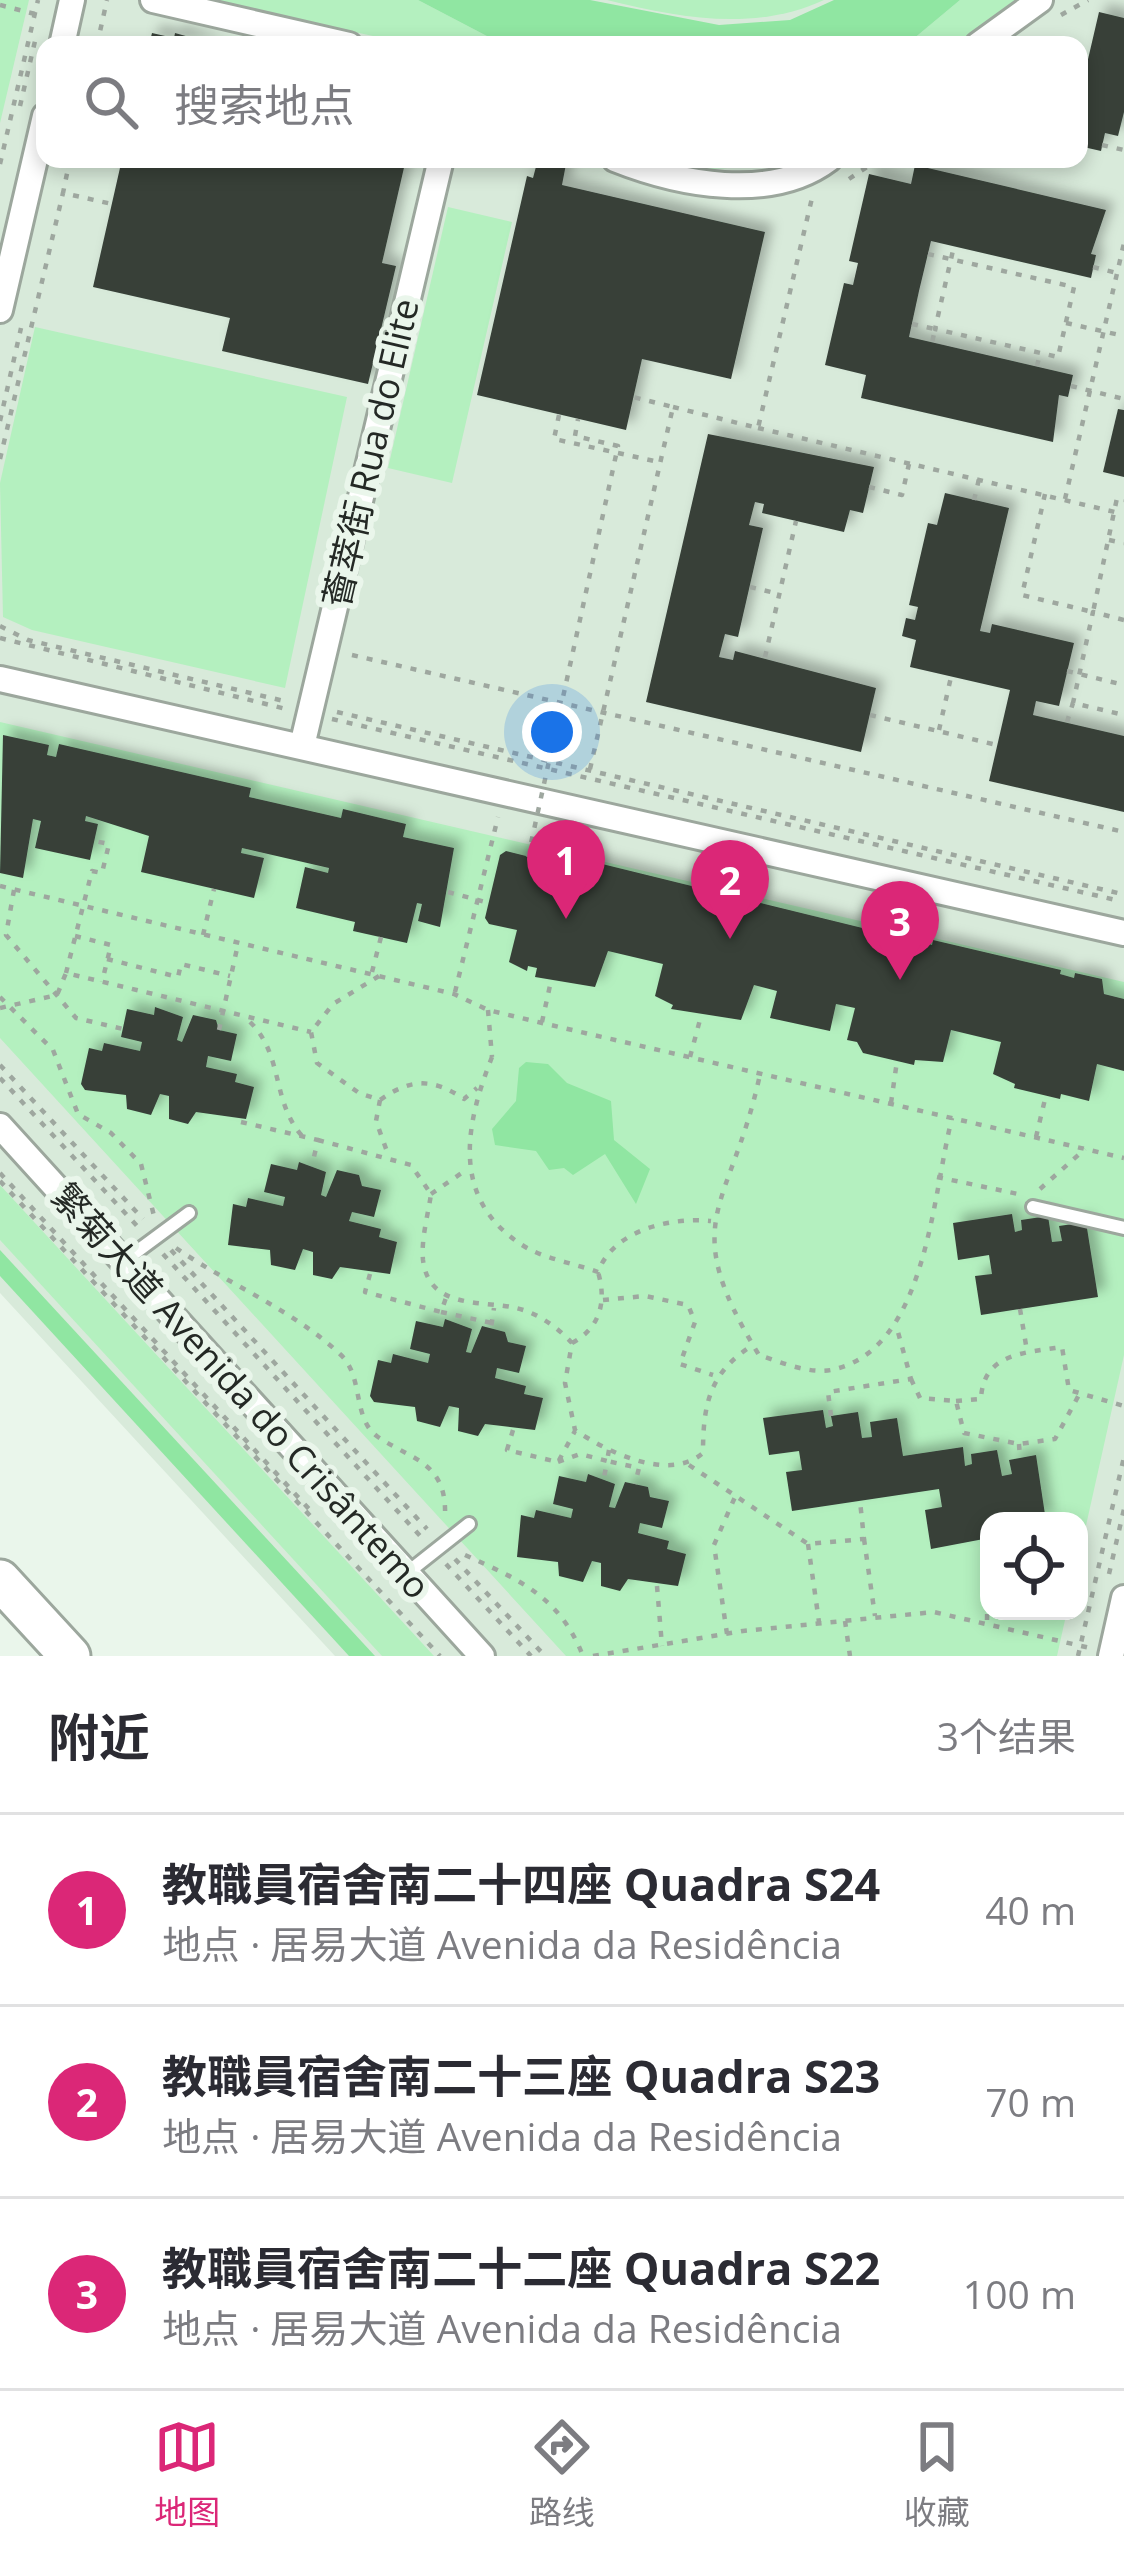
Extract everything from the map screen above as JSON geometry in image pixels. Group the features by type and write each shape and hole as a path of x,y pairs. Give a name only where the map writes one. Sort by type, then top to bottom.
{"main road":[{"path":"0,1580 70,1656"}],"street":[{"path":"64,36 72,0"},
{"path":"153,0 310,36"},
{"path":"990,36 1040,0"},
{"path":"0,310 36,155"},
{"name":"薈萃街 Rua do Elite","path":"302,746 439,168"},
{"path":"638,168 717,186 814,168"},
{"path":"0,679 1120,930"},
{"name":"繁菊大道 Avenida do Crisântemo","path":"0,1126 482,1656"},
{"path":"1111,1655 1124,1598"}],"lane":[{"path":"1034,1207 1124,1228"},
{"path":"124,1262 189,1213"},
{"path":"407,1573 469,1524"}],"path":[{"path":"5,172 41,0"},
{"path":"99,36 107,0"},
{"path":"0,5 38,15"},
{"path":"0,164 38,15"},
{"path":"1102,145 1124,150"},
{"path":"0,459 68,168"},
{"path":"758,428 819,168"},
{"path":"63,193 112,204"},
{"path":"1065,499 1124,243"},
{"path":"932,343 954,246"},
{"path":"912,324 1058,357 1074,287 928,254"},
{"path":"1093,267 1117,273"},
{"path":"1053,283 1057,271"},
{"path":"1066,322 1124,336"},
{"path":"1037,367 1040,353"},
{"path":"1070,386 1124,399"},
{"path":"633,397 1115,512"},
{"path":"590,770 673,407"},
{"path":"560,415 554,439 659,462"},
{"path":"528,856 618,446 574,436 578,419"},
{"path":"869,488 902,495 910,463"},
{"path":"974,500 979,479"},
{"path":"1045,494 1022,595 1124,620"},
{"path":"1067,722 1118,498 1124,500"},
{"path":"764,657 796,521"},
{"path":"1108,540 1124,544"},
{"path":"750,587 779,594"},
{"path":"0,626 28,640 310,710 590,770 1117,896 310,710 0,638"},
{"path":"325,648 1124,832"},
{"path":"1067,671 1124,685"},
{"path":"939,730 951,677"},
{"path":"1072,704 1124,715"},
{"path":"870,715 997,745"},
{"path":"454,994 498,817"},
{"path":"57,995 92,872 103,873 109,844 94,842"},
{"path":"0,886 454,994 488,1010 689,1059 1124,1158"},
{"path":"203,935 214,889"},
{"path":"14,890 6,935 76,1018 123,1029"},
{"path":"448,892 489,903"},
{"path":"75,937 111,945 102,982"},
{"path":"380,1100 359,1094 316,1063 311,1032 332,1004 375,975 381,937"},
{"path":"219,1030 238,944"},
{"path":"107,959 178,976 181,964 230,976"},
{"path":"66,973 311,1032"},
{"path":"542,1023 551,981"},
{"path":"0,1009 7,1003 57,995"},
{"path":"0,997 53,1050 78,1114 111,1133 141,1164 155,1239"},
{"path":"163,1009 166,998"},
{"path":"488,1010 492,1057 472,1109 468,1169 496,1219 527,1248 598,1272"},
{"path":"689,1059 701,1016"},
{"path":"246,1018 266,1037 286,1118 303,1137"},
{"path":"389,1157 376,1121 380,1100 401,1085 425,1081 442,1084 464,1099 481,1085 492,1057"},
{"path":"890,1105 897,1061"},
{"path":"0,1065 531,1656"},
{"path":"760,1076 712,1221 720,1287 759,1355 787,1364 832,1370 872,1351 896,1325 911,1296 952,1118"},
{"path":"0,1078 155,1239 346,1359 361,1393 363,1419 377,1437 401,1446 434,1470 445,1503 439,1549"},
{"path":"1036,1138 1046,1095"},
{"path":"241,1122 411,1165 431,1194 424,1268 447,1295 464,1304 544,1319 572,1343"},
{"path":"312,1165 318,1140"},
{"path":"937,1177 1022,1195 1048,1185 1084,1149"},
{"path":"431,1194 468,1169"},
{"path":"0,1177 443,1656"},
{"path":"598,1272 629,1238 667,1221 712,1221"},
{"path":"572,1343 588,1334 603,1300 598,1272"},
{"path":"370,1274 365,1292 491,1326 494,1306"},
{"path":"441,1312 447,1295"},
{"path":"603,1300 645,1295 688,1304 694,1322 680,1364 716,1376"},
{"path":"1020,1309 1028,1353"},
{"path":"896,1325 920,1399 981,1399 982,1379 999,1359 1062,1348 1069,1390 1124,1406"},
{"path":"559,1462 575,1430 566,1383 572,1343"},
{"path":"689,1465 703,1453 706,1403 716,1376 727,1361 753,1345"},
{"path":"831,1416 828,1392 911,1379"},
{"path":"956,1401 964,1433 1019,1444 1055,1439 1080,1393"},
{"path":"513,1430 507,1450 559,1462 580,1454 639,1468 635,1484"},
{"path":"575,1430 609,1450 670,1466 689,1465 808,1544 864,1539"},
{"path":"1019,1444 1020,1458"},
{"path":"604,1478 609,1450"},
{"path":"1078,1656 1124,1457"},
{"path":"727,1634 714,1545 735,1496"},
{"path":"860,1501 876,1618"},
{"path":"808,1544 819,1624"},
{"path":"439,1549 544,1656"},
{"path":"439,1549 553,1604 570,1623 583,1656"},
{"path":"658,1586 662,1648"},
{"path":"593,1656 727,1634 934,1612 980,1619"},
{"path":"987,1620 1111,1655"},
{"path":"845,1621 850,1656"}],"shaded area":[{"path":"0,0 1124,0 1124,1656 335,1656 0,1293"},
{"path":"0,0 29,0 0,123"},
{"path":"205,0 418,0 487,36 373,36"},
{"path":"418,0 590,0 719,25 790,20 834,0 960,0 917,36 487,36"},
{"path":"607,0 824,0 771,16 717,19"},
{"path":"960,0 1016,0 966,36 917,36"},
{"path":"448,207 512,222 452,483 388,468"},
{"path":"35,327 347,397 285,688 32,630 3,617 0,483"},
{"path":"0,722 1124,982 1124,1355 1088,1517 1088,1512 980,1512 980,1620 1065,1620 1057,1656 566,1656 0,1038"},
{"path":"526,1062 548,1064 567,1083 611,1101 614,1140 650,1169 636,1204 605,1154 573,1175 564,1168 549,1170 536,1151 495,1145 492,1129 516,1101 519,1068"},
{"path":"0,1185 434,1656 382,1656 0,1240"},
{"path":"0,1250 375,1656 349,1656 0,1276"}],"building":[{"path":"1099,12 1124,18 1124,112 1118,136 1105,133 1101,151 1088,148 1088,59"},
{"path":"120,168 404,168 382,263 396,266 368,384 222,351 230,318 93,287"},
{"path":"536,168 565,168 562,185 765,232 731,379 642,359 626,430 477,395 527,176 533,178"},
{"path":"914,168 928,168 1106,210 1091,254 1096,255 1091,278 931,241 919,291 909,337 1073,375 1068,397 1059,395 1053,442 861,398 866,375 825,365 844,283 853,285 858,263 849,261 869,174 911,184"},
{"path":"1118,409 1124,410 1124,477 1103,472"},
{"path":"708,434 874,467 863,513 850,510 844,532 762,513 764,504 755,502 749,525 763,528 738,637 725,634 719,657 733,660 735,651 876,688 861,752 646,702"},
{"path":"945,493 1009,508 980,631 990,633 992,624 1074,643 1059,706 1036,701 1033,715 1124,736 1124,812 989,781 1010,690 910,667 916,640 902,636 906,618 915,620 918,607 909,605 928,523 937,525"},
{"path":"3,735 49,745 47,755 56,757 59,744 251,788 249,797 341,818 343,809 406,824 403,837 454,848 440,927 418,921 422,904 417,903 407,943 353,931 355,922 296,908 305,867 328,873 329,868 242,848 241,853 264,858 254,898 141,872 149,836 86,816 85,821 98,824 90,860 35,848 41,821 33,819 23,878 0,873"},
{"path":"540,849 577,858 575,863 589,866 590,861 891,935 892,931 932,945 933,940 1061,970 1060,974 1074,978 1075,973 1102,979 1104,994 1124,999 1124,1071 1097,1064 1089,1101 1061,1094 1060,1099 1014,1088 1015,1084 993,1074 1001,1042 951,1030 943,1062 915,1060 914,1065 863,1053 857,1042 847,1040 855,1008 836,1004 830,1031 770,1018 777,991 754,985 741,1020 671,1009 673,1005 655,996 663,964 608,951 595,987 535,977 537,968 528,966 527,971 509,962 517,930 489,924 485,918 500,855 506,851 538,859"},
{"path":"155,1007 183,1017 177,1040 182,1042 193,1015 216,1020 219,1030 237,1034 231,1061 208,1056 206,1067 237,1074 235,1082 254,1087 246,1119 196,1112 188,1124 169,1119 169,1096 160,1094 151,1115 127,1109 126,1095 85,1090 81,1084 89,1048 102,1051 104,1043 140,1051 142,1042 121,1037 127,1009 154,1015"},
{"path":"299,1162 326,1172 321,1195 326,1197 337,1170 359,1175 362,1186 381,1190 374,1217 352,1212 349,1221 381,1229 379,1237 397,1242 390,1274 340,1267 332,1279 313,1275 313,1252 303,1249 295,1270 271,1265 270,1250 228,1245 233,1204 246,1207 248,1198 283,1206 285,1197 264,1192 271,1164 297,1170"},
{"path":"1012,1214 1015,1232 1022,1230 1021,1220 1048,1216 1052,1242 1062,1241 1059,1226 1086,1222 1098,1297 981,1315 975,1276 992,1274 989,1255 958,1260 953,1223"},
{"path":"445,1319 472,1329 466,1352 471,1353 482,1326 505,1332 508,1342 526,1346 519,1373 497,1368 495,1378 526,1386 524,1394 543,1398 535,1430 485,1424 478,1436 458,1431 459,1408 449,1406 440,1427 417,1421 415,1407 374,1402 370,1396 378,1360 391,1363 393,1354 428,1363 430,1354 410,1349 416,1321 443,1327"},
{"path":"823,1410 826,1428 833,1426 831,1416 858,1412 862,1438 872,1437 870,1422 897,1418 903,1456 963,1447 965,1466 972,1464 971,1454 997,1450 1002,1476 1012,1474 1009,1460 1036,1455 1045,1512 980,1512 980,1540 931,1549 925,1510 942,1507 939,1489 792,1511 786,1472 802,1470 799,1451 769,1455 763,1418"},
{"path":"588,1474 615,1484 609,1507 615,1508 625,1482 648,1487 650,1497 669,1501 662,1528 640,1523 638,1533 669,1541 667,1549 686,1554 678,1586 628,1579 620,1591 601,1586 601,1563 592,1561 583,1582 559,1576 558,1562 517,1557 521,1515 534,1518 536,1510 571,1518 573,1509 553,1504 559,1476 586,1482"}],"place":[{"name":"教職員宿舍南二十四座 Quadra S24","path":"566,919"},
{"name":"教職員宿舍南二十三座 Quadra S23","path":"730,939"},
{"name":"教職員宿舍南二十二座 Quadra S22","path":"900,980"}]}
